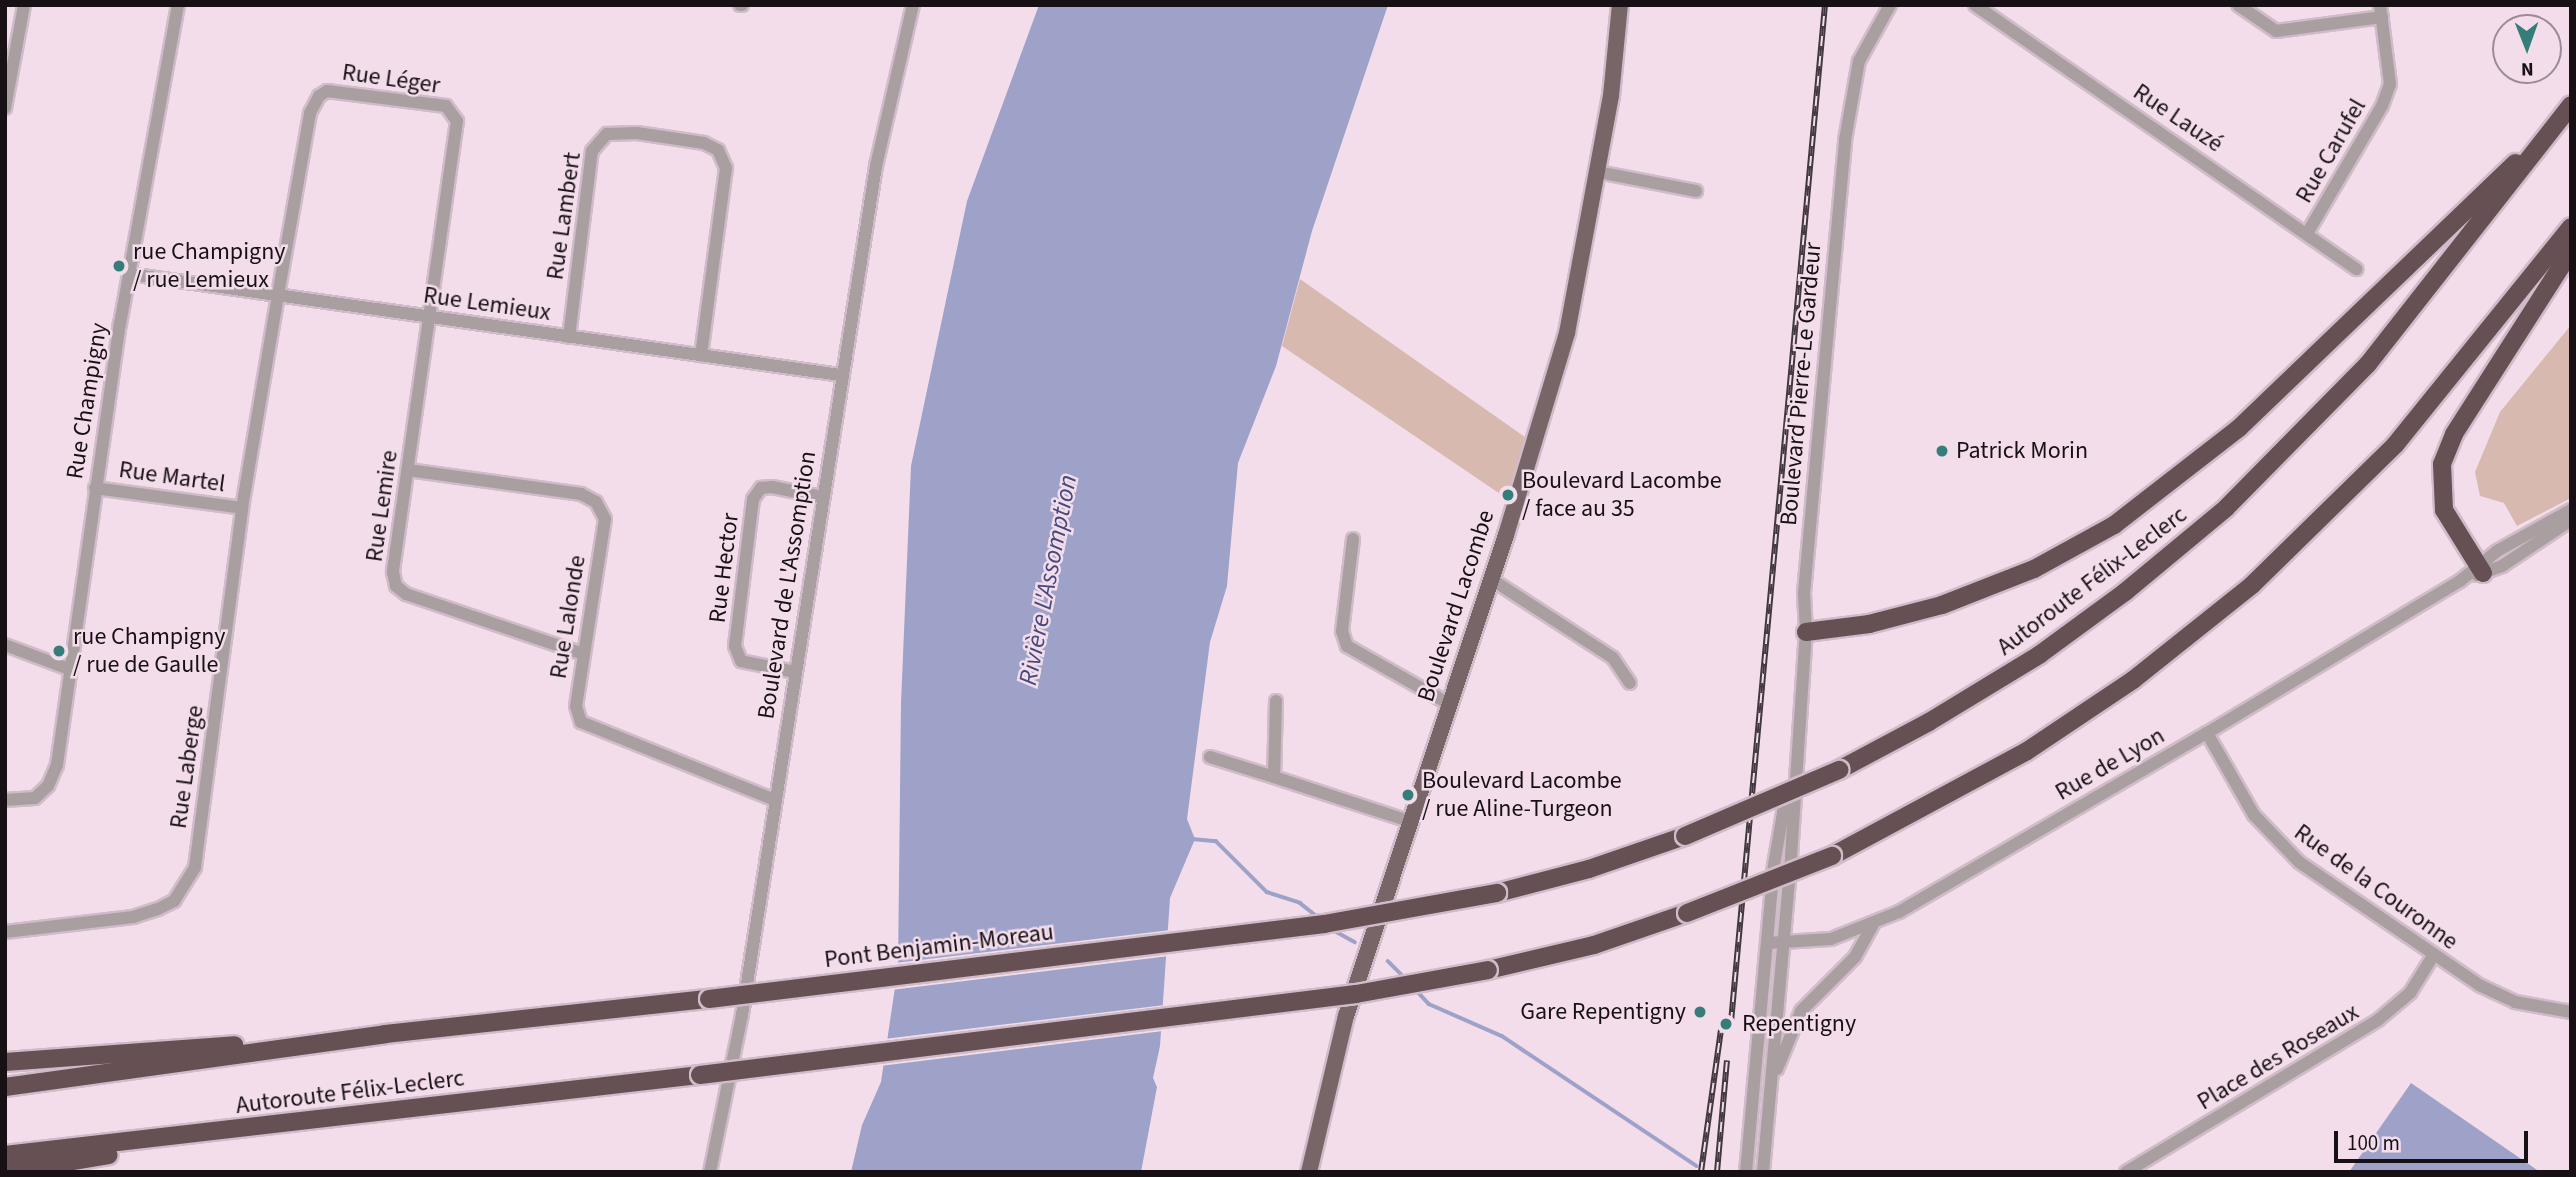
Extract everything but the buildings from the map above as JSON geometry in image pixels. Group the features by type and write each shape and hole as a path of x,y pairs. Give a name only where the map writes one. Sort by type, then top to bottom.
{"highway":[{"name":"Autoroute Félix-Leclerc","path":"1496,892 1589,869 1685,836 1839,771 1929,722 2039,654 2125,592 2226,508 2306,432 2375,355 2571,105"},
{"path":"1806,632 1886,621 1984,590 2064,554 2148,503 2266,403 2556,125"},
{"name":"Autoroute Félix-Leclerc","path":"5,1155 292,1124 1356,994 1488,971 1594,945 1688,913 1832,856 2028,751 2133,680 2252,585 2395,445 2571,227"},
{"path":"2480,570 2444,510 2440,482 2445,456 2454,433 2571,251"},
{"name":"Pont Benjamin-Moreau","path":"384,1034 709,999 1324,924 1496,892"},
{"path":"5,1062 384,1034"},
{"name":"Autoroute Félix-Leclerc","path":"5,1087 384,1034"},
{"path":"7,1172 292,1124"}],"main road":[{"name":"Boulevard Lacombe","path":"1309,1172 1342,1031 1409,821 1491,579 1567,333 1598,172 1620,5"}],"street":[{"path":"5,108 24,5"},
{"name":"Rue Champigny","path":"5,800 34,798 48,786 57,765 67,668 129,274 178,5"},
{"name":"Boulevard de L'Assomption","path":"710,1172 735,1051 840,375 876,166 913,5"},
{"name":"Boulevard Pierre-Le Gardeur","path":"1763,1172 1806,632 1804,590 1845,141 1856,70 1871,34 1890,5"},
{"name":"Rue Lauzé","path":"1975,5 2308,232 2356,269"},
{"path":"2238,5 2276,31 2381,11"},
{"name":"Rue Carufel","path":"2308,232 2382,106 2390,84 2381,11"},
{"name":"Rue Léger","path":"278,295 310,113 318,96 338,92 432,103 454,111 457,121 431,317"},
{"name":"Rue Lambert","path":"569,337 592,151 607,134 637,133 704,143 718,150 726,168 701,355"},
{"path":"1598,172 1696,191"},
{"name":"Rue Lemieux","path":"129,274 840,375"},
{"name":"Rue Laberge","path":"5,932 134,916 174,901 187,884 195,867 243,508 278,295"},
{"name":"Rue Lemire","path":"431,317 393,572 396,586 406,594 583,654"},
{"name":"Rue Lalonde","path":"408,470 581,494 596,502 605,519 576,706 586,727 775,800"},
{"name":"Rue Hector","path":"795,671 741,662 736,646 753,499 761,488 772,487 822,498"},
{"name":"Rue Martel","path":"95,488 243,508"},
{"name":"Rue de Lyon","path":"1768,943 1831,939 1873,925 2207,733 2480,570 2571,510"},
{"name":"Rue de Lyon","path":"2480,570 2502,566 2571,520"},
{"path":"1353,539 1342,631 1347,646 1449,704"},
{"path":"1491,579 1613,658 1630,683"},
{"path":"5,645 67,668"},
{"path":"1274,778 1276,701"},
{"name":"Rue de la Couronne","path":"2207,733 2247,804 2277,843 2433,956 2515,1002 2571,1012"},
{"name":"Boulevard Pierre-Le Gardeur","path":"1746,1172 1775,856 1796,742"},
{"path":"1210,757 1409,821"},
{"path":"1772,1083 1801,1011 1855,957 1873,925"},
{"name":"Place des Roseaux","path":"2126,1172 2378,1020 2410,993 2433,956"}],"shaded area":[{"path":"1300,279 1532,442 1512,502 1282,346"},
{"path":"2571,325 2571,498 2517,526 2504,503 2480,496 2475,472 2500,412"}],"water":[{"name":"Rivière L'Assomption","path":"1039,5 1388,5 1312,231 1276,366 1238,463 1227,586 1210,642 1187,819 1195,839 1170,898 1160,1046 1153,1078 1157,1087 1141,1172 851,1172 862,1125 881,1082 898,967 901,703 911,466 967,201"},
{"path":"2411,1083 2540,1172 2349,1172"}],"pier":[{"path":"1171,930 1169,956 891,990 895,963"},
{"path":"1165,1005 1163,1031 880,1066 884,1039"}],"waterway":[{"path":"1192,839 1216,841 1267,892 1300,903 1319,918"},
{"path":"1333,930 1355,942"},
{"path":"1388,961 1406,979"},
{"path":"1416,990 1429,1004 1502,1036 1697,1166"}],"railway":[{"path":"1731,1022 1825,5"},
{"path":"1701,1172 1721,1029"},
{"path":"1717,1172 1727,1060"}],"place":[{"name":"rue Champigny / rue Lemieux","path":"119,266"},
{"name":"Patrick Morin","path":"1942,451"},
{"name":"Boulevard Lacombe / face au 35","path":"1508,495"},
{"name":"rue Champigny / rue de Gaulle","path":"59,651"},
{"name":"Boulevard Lacombe / rue Aline-Turgeon","path":"1408,795"},
{"name":"Gare Repentigny","path":"1700,1012"},
{"name":"Repentigny","path":"1726,1024"}]}
